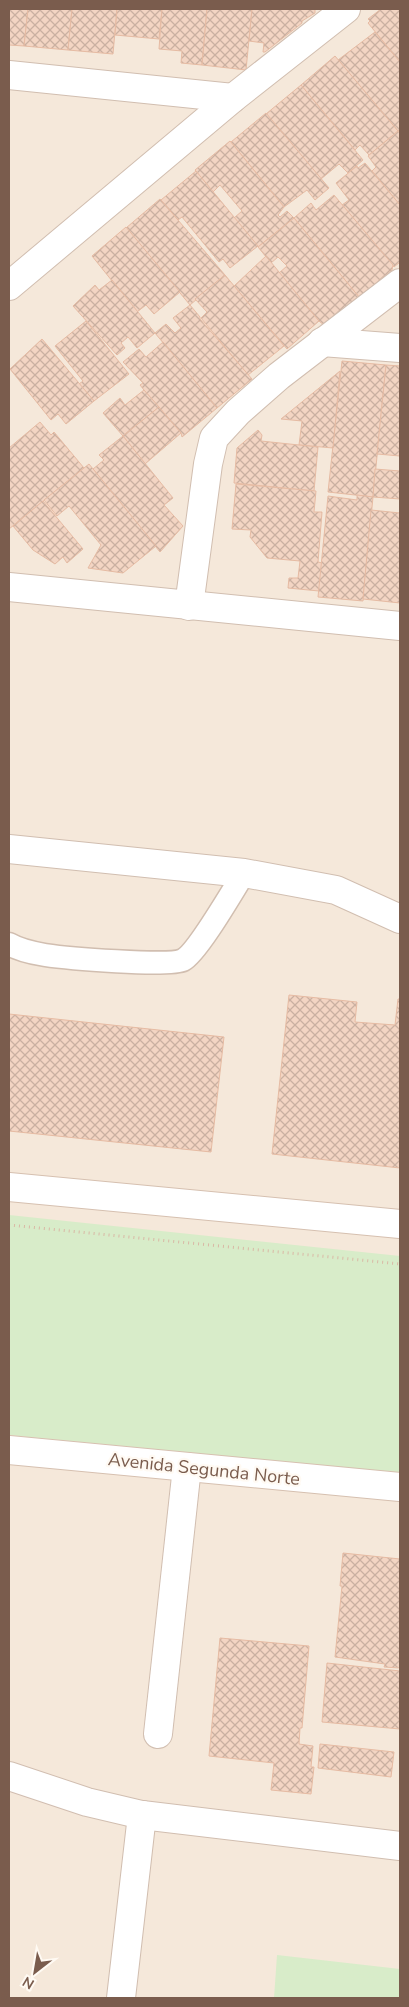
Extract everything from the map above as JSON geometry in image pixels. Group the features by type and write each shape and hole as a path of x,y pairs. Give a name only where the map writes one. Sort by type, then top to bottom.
{"street":[{"path":"9,286 233,98 346,9"},
{"path":"9,75 233,98"},
{"path":"189,606 208,464 214,438 238,412 322,342 400,283"},
{"path":"322,342 400,348"},
{"path":"9,587 400,626"},
{"path":"9,849 244,873 336,890 400,919"},
{"path":"9,1187 400,1224"},
{"name":"Avenida Segunda Norte","path":"9,1450 400,1487"},
{"path":"158,1734 186,1467"},
{"path":"9,1776 88,1802 142,1815 400,1846"},
{"path":"121,1998 142,1815"}],"lane":[{"path":"9,944 16,949 45,955 161,963 183,960 199,943 244,873"}],"path":[{"path":"9,1225 400,1264"}],"shaded area":[{"path":"9,9 400,9 400,1998 9,1998"}],"green space":[{"path":"9,1215 400,1256 400,1473 9,1435"},
{"path":"277,1955 400,1969 400,1998 274,1998"}],"building":[{"path":"9,9 28,9 24,46 9,45"},
{"path":"28,9 72,9 68,50 24,46"},
{"path":"72,9 117,9 113,54 68,50"},
{"path":"117,9 162,9 159,39 115,35"},
{"path":"162,9 207,9 202,65 181,63 182,51 159,49"},
{"path":"207,9 252,9 246,70 202,65"},
{"path":"252,9 315,9 315,13 263,52 264,43 249,41"},
{"path":"381,9 400,9 400,62 368,23 370,21 368,19"},
{"path":"375,32 400,62 400,129 398,131 338,60"},
{"path":"335,56 398,131 369,155 360,145 355,150 301,85"},
{"path":"301,85 363,160 348,173 339,164 321,179 266,114"},
{"path":"266,113 329,188 315,200 307,190 284,207 231,142"},
{"path":"398,131 400,134 400,205 372,171 376,167 368,156"},
{"path":"230,141 284,207 278,215 280,217 287,211 294,218 258,247 234,218 242,211 220,185 213,192 195,170"},
{"path":"365,163 400,205 400,262 394,267 342,205 349,200 336,183 357,166 358,168"},
{"path":"196,171 258,246 230,268 223,259 219,262 182,217 178,220 161,200"},
{"path":"334,195 393,265 392,270 359,297 294,218 311,203 316,210"},
{"path":"160,199 225,275 190,305 126,228"},
{"path":"294,218 359,297 325,326 279,273 287,266 278,257 271,263 258,247"},
{"path":"126,227 180,292 154,314 146,305 137,312 92,256"},
{"path":"266,256 319,321 287,349 234,286"},
{"path":"225,275 284,346 248,375 201,318 207,312 195,299"},
{"path":"112,280 155,333 137,348 128,337 121,343 125,348 117,355 73,306 95,285 99,290"},
{"path":"190,305 252,379 217,408 155,333 166,324 175,333 181,328 173,318"},
{"path":"86,321 129,374 94,401 79,384 83,381 55,346"},
{"path":"42,339 94,401 66,424 58,414 51,420 10,369"},
{"path":"163,342 217,408 182,437 181,433 140,385 143,383 123,362 139,349 146,357"},
{"path":"342,361 386,365 373,497 328,492"},
{"path":"386,365 400,366 400,456 377,454"},
{"path":"340,371 333,448 299,445 302,421 281,419"},
{"path":"144,390 159,407 123,436 103,413 120,398 125,405"},
{"path":"159,407 181,433 145,464 123,436"},
{"path":"40,422 51,435 54,432 84,468 9,529 9,448"},
{"path":"258,430 262,435 261,441 318,447 314,491 234,483 237,448"},
{"path":"123,436 173,498 164,505 183,526 160,552 93,469 104,460 99,455"},
{"path":"89,464 156,546 123,573 88,568 101,545 69,506 57,516 44,500"},
{"path":"375,469 400,471 400,499 373,497"},
{"path":"236,484 316,491 314,512 322,512 318,562 322,563 319,591 288,588 289,578 298,578 300,561 267,558 250,537 251,530 232,529"},
{"path":"357,495 373,497 363,601 318,597 328,496 357,500"},
{"path":"43,501 83,549 67,563 63,557 55,564 33,550 13,526"},
{"path":"371,510 400,513 400,603 363,599"},
{"path":"289,995 357,1002 355,1022 395,1025 398,999 400,999 400,1168 272,1154"},
{"path":"9,1014 224,1037 211,1152 9,1131"},
{"path":"343,1553 400,1559 400,1668 384,1667 385,1664 335,1657 342,1586 340,1586"},
{"path":"220,1638 309,1646 299,1744 313,1746 311,1767 314,1767 311,1794 271,1790 274,1763 209,1756"},
{"path":"327,1663 400,1671 400,1729 322,1722"},
{"path":"320,1744 394,1752 391,1777 318,1768"}]}
